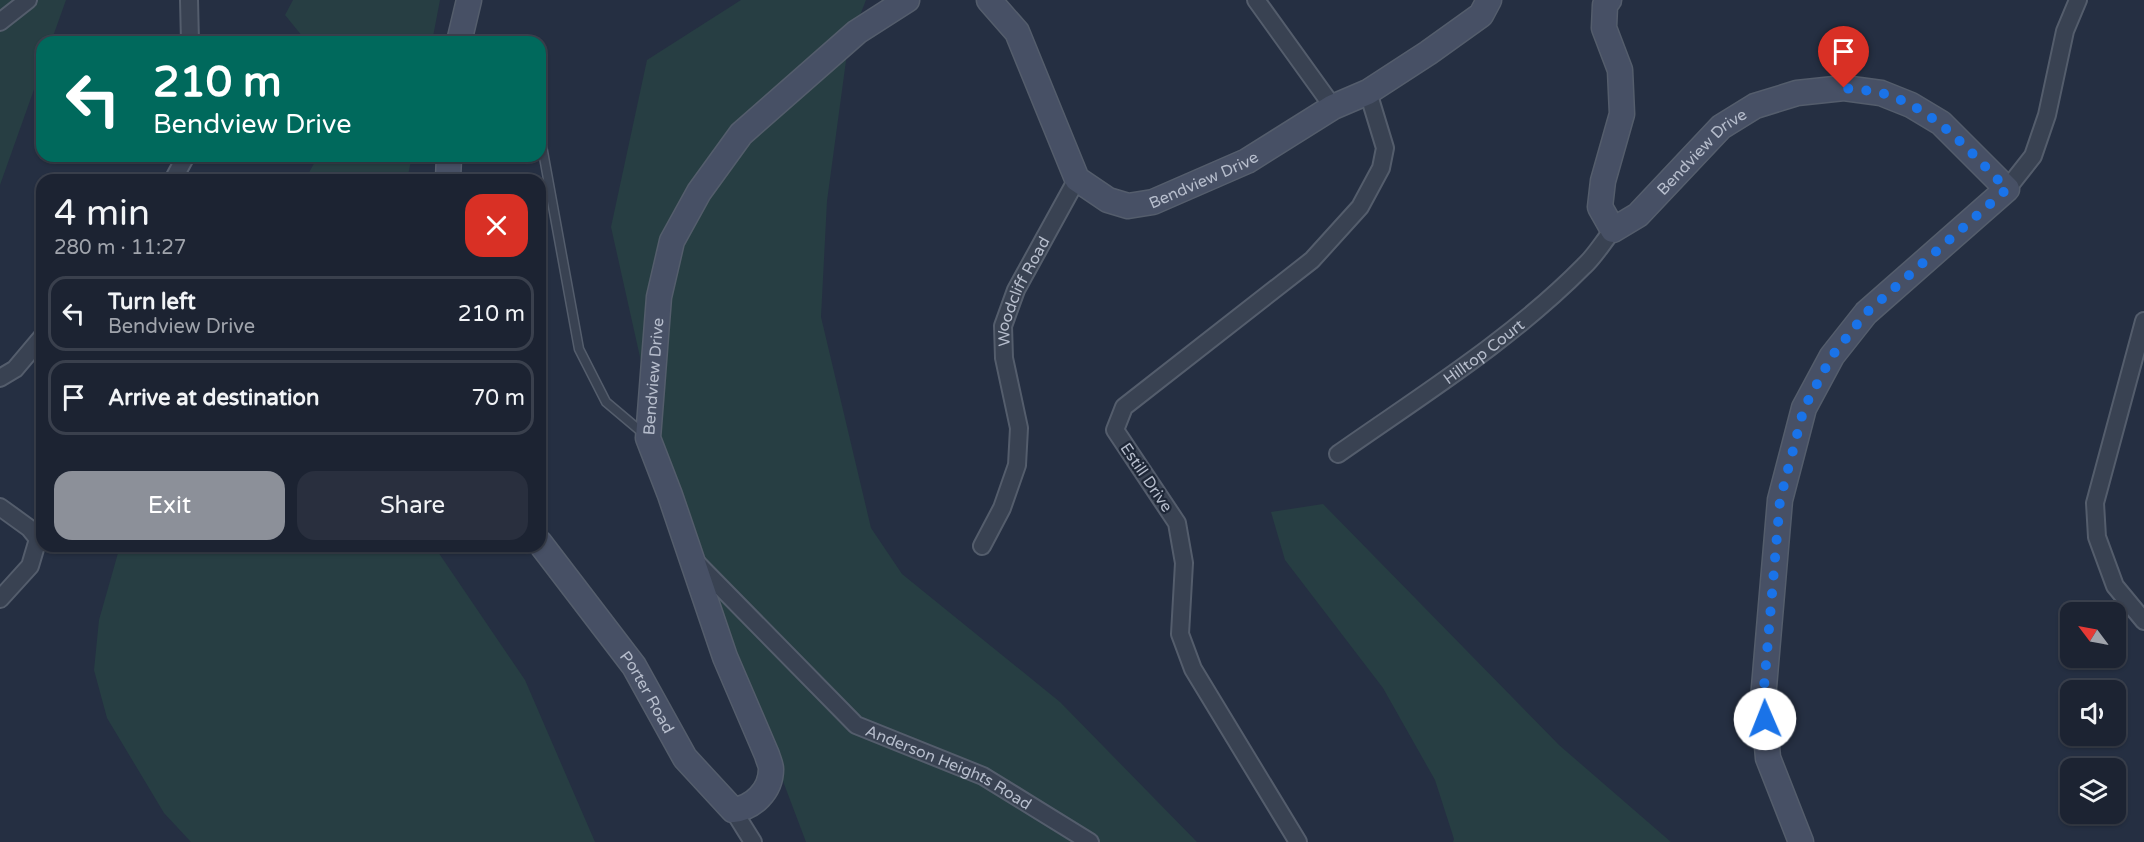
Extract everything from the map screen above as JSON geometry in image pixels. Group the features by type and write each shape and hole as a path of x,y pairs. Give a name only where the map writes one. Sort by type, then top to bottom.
{"street":[{"path":"0,22 28,0"},
{"path":"189,0 189,36"},
{"path":"464,36 469,0"},
{"name":"Bendview Drive","path":"733,810 745,809 755,802 765,789 771,768 725,657 670,495 648,438 659,297 672,241 699,192 741,134 857,32 907,0"},
{"path":"989,0 1017,32 1077,179"},
{"path":"1257,0 1333,107"},
{"name":"Bendview Drive","path":"1077,179 1108,200 1128,206 1153,202 1247,161 1333,107 1368,92 1481,15 1489,0"},
{"path":"1609,0 1605,5 1604,28 1620,70 1622,114 1603,181 1600,207 1613,230"},
{"path":"1801,842 1768,759 1763,699 1780,500 1804,408 1832,356 1866,313 2007,189 2032,156 2047,115 2066,31 2078,0"},
{"name":"Bendview Drive","path":"1613,230 1638,215 1721,127 1755,106 1797,93 1844,88 1881,93 1911,105 1941,123 2007,189"},
{"name":"Estill Drive","path":"1298,842 1193,669 1180,634 1184,563 1178,523 1115,430 1124,407 1312,260 1360,207 1381,168 1385,148 1368,92"},
{"name":"Woodcliff Road","path":"982,546 1002,508 1017,465 1019,428 1004,358 1003,326 1016,290 1077,179"},
{"name":"Hilltop Court","path":"1338,454 1525,320 1586,265 1613,230"},
{"path":"2144,321 2095,503 2097,537 2115,586 2144,621"},
{"path":"0,378 15,369 36,344"},
{"path":"0,507 29,528 36,537"},
{"path":"0,599 30,566 36,546"},
{"name":"Porter Road","path":"546,551 634,666 685,758 733,810 753,842"},
{"name":"Anderson Heights Road","path":"689,555 856,725 982,776 1090,842"}],"lane":[{"path":"545,162 579,349 606,402 648,438"}],"green space":[{"path":"0,0 66,0 53,36 36,36 36,84 0,185"},
{"path":"293,0 440,0 433,36 302,36 285,15"},
{"path":"741,0 866,0 848,46 827,201 821,317 871,528 902,574 1060,702 1197,842 806,842 665,469 611,227 647,60"},
{"path":"315,162 411,162 408,174 308,174"},
{"path":"1323,504 1559,745 1671,842 1453,842 1435,780 1383,688 1285,560 1271,512"},
{"path":"118,552 438,552 525,680 595,842 191,842 164,813 107,718 94,670 99,620"}],"route":[{"path":"1765,719 1763,699 1780,500 1804,408 1832,356 1866,313 2007,189 1941,123 1911,105 1881,93 1844,88"}]}
